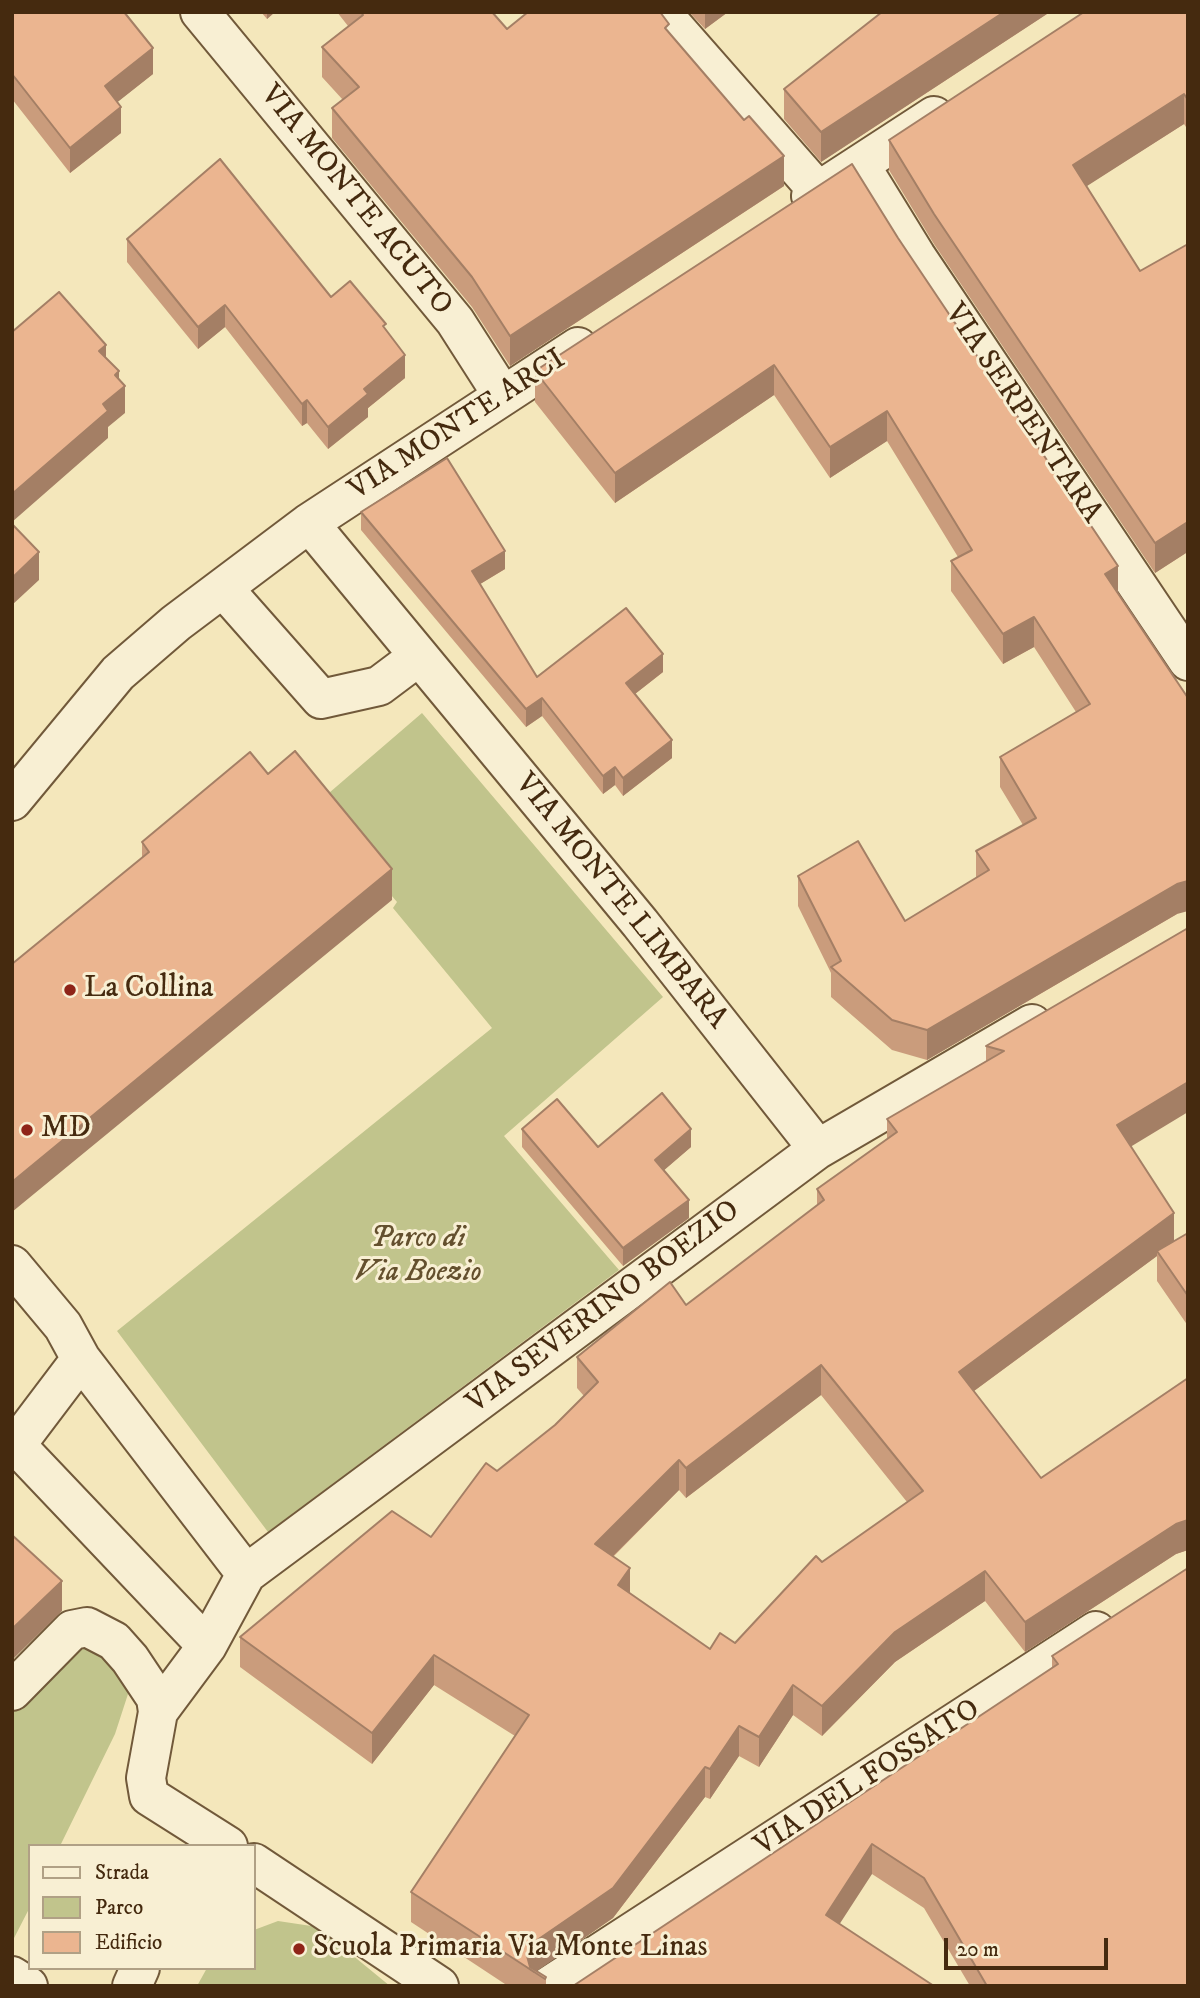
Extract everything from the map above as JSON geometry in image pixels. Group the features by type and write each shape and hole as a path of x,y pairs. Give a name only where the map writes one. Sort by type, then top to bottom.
{"street":[{"name":"VIA MONTE ACUTO","path":"200,12 454,321 503,396"},
{"path":"661,12 819,192"},
{"path":"785,214 963,96"},
{"name":"VIA SERPENTARA","path":"860,165 916,256 1188,661"},
{"name":"VIA MONTE ARCI","path":"12,801 118,673 223,588 309,523 604,330"},
{"name":"VIA MONTE LIMBARA","path":"309,523 640,923 818,1149"},
{"path":"223,588 321,699 379,686 419,656"},
{"name":"VIA SEVERINO BOEZIO","path":"212,1841 149,1796 146,1778 158,1712 207,1646 246,1574 818,1149 1056,1010"},
{"path":"12,1265 63,1326 81,1359 246,1574"},
{"path":"81,1359 16,1445 207,1646"},
{"name":"VIA DEL FOSSATO","path":"549,1986 1130,1609"},
{"path":"12,1691 72,1630 87,1627 114,1641 156,1699 158,1712"},
{"path":"256,1864 439,1986"},
{"path":"132,1986 140,1970"},
{"path":"12,1976 28,1986"}],"green space":[{"name":"Parco di Via Boezio","path":"422,713 663,997 504,1136 619,1270 268,1532 117,1331 492,1028 393,908 397,902 315,805"},
{"path":"91,1647 125,1673 128,1694 115,1734 61,1844 28,1844 28,1911 12,1942 12,1706 78,1648"},
{"name":"Scuola Primaria Via Monte Linas","path":"278,1921 318,1927 390,1986 197,1986 206,1970 256,1970 256,1929"}],"building":[{"path":"12,12 124,12 153,48 105,86 121,107 70,148 12,74"},
{"path":"361,12 492,12 507,29 528,12 660,12 669,24 665,28 744,120 749,116 784,156 510,336 472,277 332,108 359,87 322,47 363,15"},
{"path":"882,12 1004,12 821,132 784,89"},
{"path":"1084,12 1188,12 1188,100 1184,94 1073,165 1140,271 1188,244 1188,526 1186,523 1155,543 934,214 889,140"},
{"path":"220,159 331,297 350,281 386,324 383,326 405,355 364,389 368,394 328,427 307,400 302,404 225,305 198,327 127,239"},
{"path":"852,164 898,238 1118,566 1105,574 1188,698 1188,881 1177,884 927,1030 892,1020 831,967 841,961 798,876 858,841 905,921 989,870 976,851 1036,818 1000,757 1090,704 1034,617 1003,634 951,561 972,550 887,411 830,447 774,365 615,473 535,371"},
{"path":"59,292 106,345 99,351 119,371 115,375 125,386 103,404 108,411 12,494 12,332"},
{"path":"447,458 505,551 472,571 537,677 626,608 663,654 626,683 672,740 623,778 615,767 603,776 542,698 526,709 361,512"},
{"path":"12,524 39,552 12,578"},
{"path":"295,751 392,869 12,1182 12,964 149,852 142,842 250,752 268,774"},
{"path":"1188,928 1188,1082 1117,1125 1174,1213 959,1372 1041,1478 1188,1378 1188,1520 1176,1524 1025,1622 985,1571 895,1632 822,1706 793,1685 759,1737 739,1726 710,1769 705,1767 613,1888 530,1945 527,1956 530,1967 546,1977 545,1979 411,1892 529,1715 434,1655 372,1733 240,1637 392,1511 431,1537 486,1463 497,1471 555,1425 598,1382 577,1357 670,1282 686,1305 824,1200 817,1189 897,1132 887,1119 1004,1051 986,1046","holes":["821,1365 923,1491 822,1562 816,1556 735,1643 720,1633 710,1649 618,1585 630,1568 595,1544 679,1460 686,1468"]},
{"path":"662,1093 691,1129 655,1160 689,1200 623,1248 522,1129 557,1099 598,1147"},
{"path":"1188,1233 1188,1296 1157,1251"},
{"path":"12,1535 62,1581 12,1629"},
{"path":"1188,1568 1188,1986 987,1986 924,1878 872,1844 826,1915 934,1986 573,1986 1058,1664 1052,1656"}],"place":[{"name":"La Collina","path":"70,990"},
{"name":"MD","path":"27,1130"},
{"name":"Scuola Primaria Via Monte Linas","path":"299,1949"}]}
